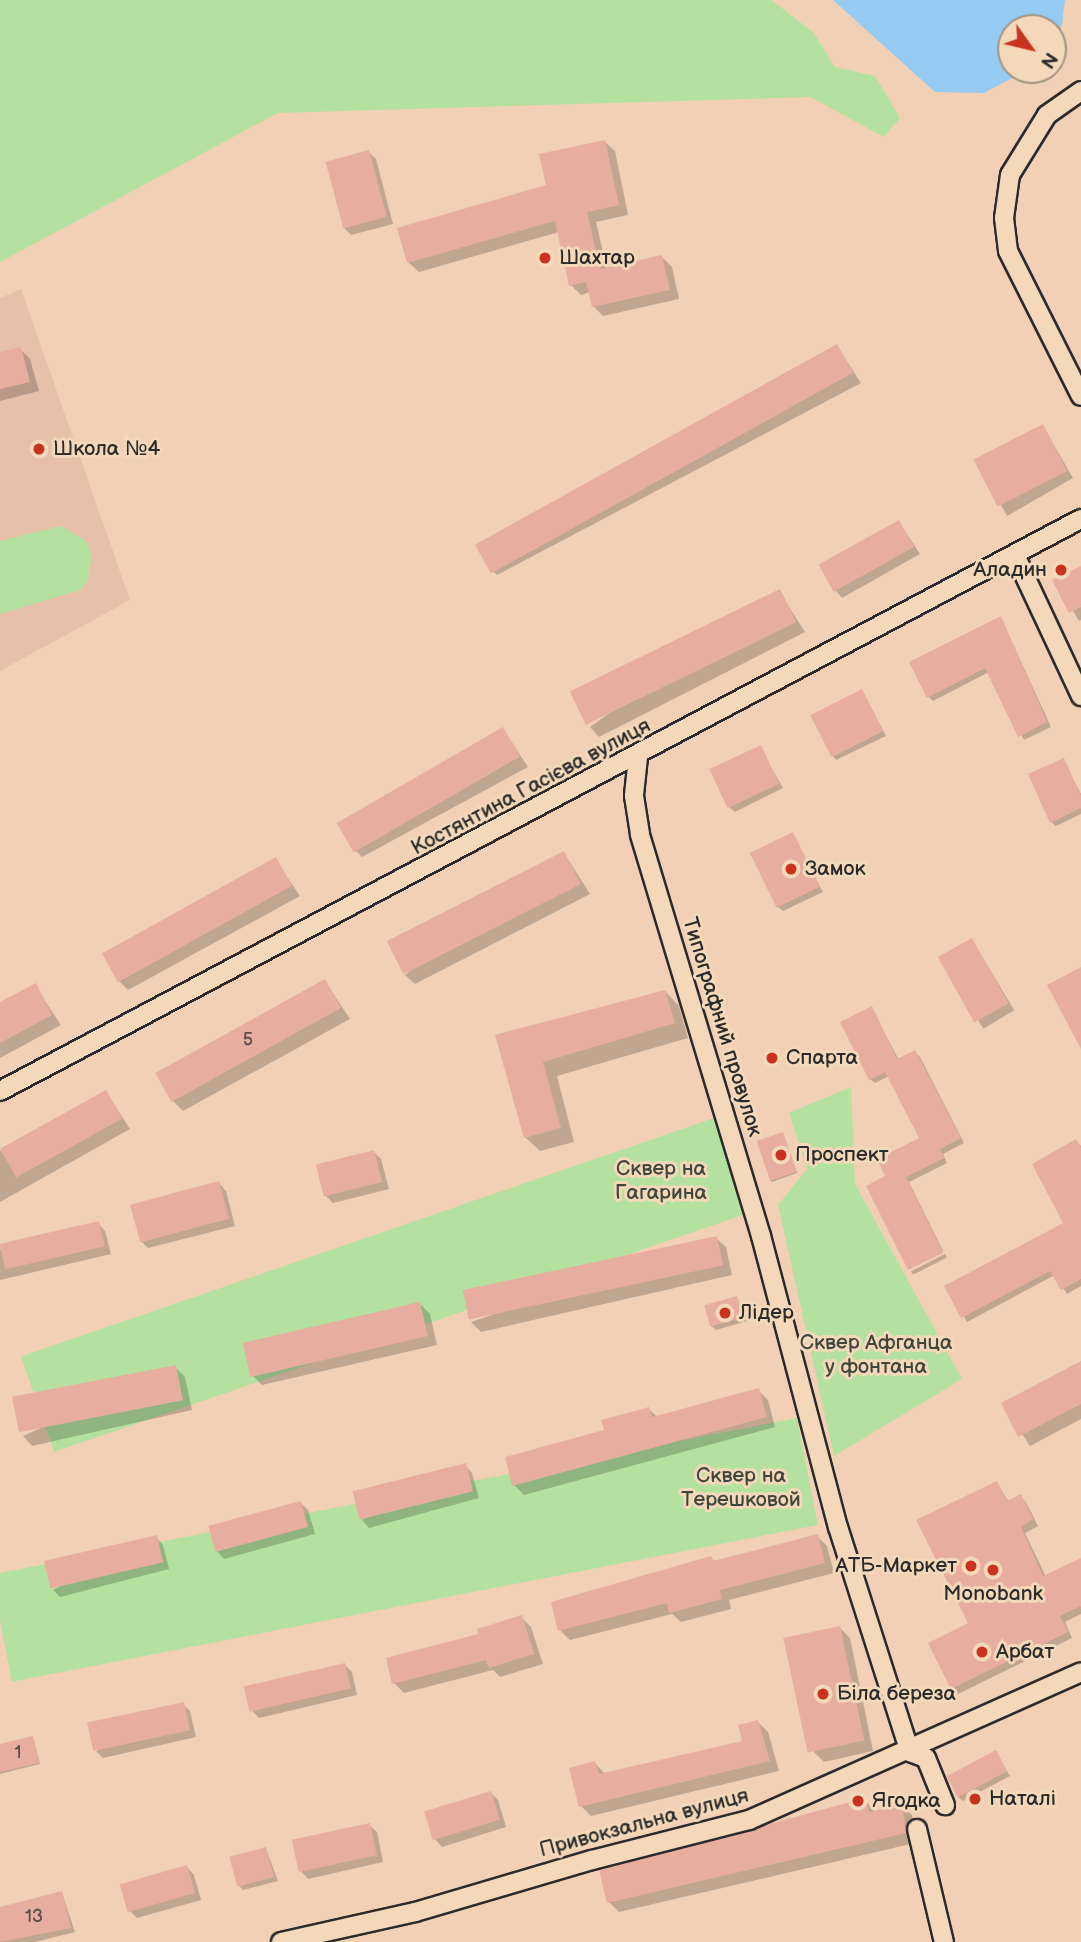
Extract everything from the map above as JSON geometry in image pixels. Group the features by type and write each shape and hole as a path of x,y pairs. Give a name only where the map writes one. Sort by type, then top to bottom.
{"street":[{"path":"1081,91 1047,115 1010,175 1004,218 1008,251 1081,396"},
{"name":"Костянтина Гасієва вулиця","path":"0,1091 638,757 1081,519"},
{"path":"1015,555 1081,695"},
{"name":"Типографний провулок","path":"638,757 634,796 640,835 761,1236 838,1527 910,1752"},
{"name":"Привокзальна вулиця","path":"281,1942 415,1912 592,1860 749,1821 910,1752 1081,1672"},
{"path":"910,1752 926,1758 944,1805"},
{"path":"917,1829 944,1942"}],"shaded area":[{"name":"Школа №4","path":"21,289 130,600 0,671 0,298"}],"green space":[{"path":"0,0 771,0 813,32 835,67 875,76 900,118 884,137 810,97 278,113 0,262"},
{"path":"61,526 86,541 92,555 88,580 80,590 0,614 0,541"},
{"name":"Сквер Афганца у фонтана","path":"851,1087 855,1184 962,1379 834,1456 778,1205 807,1169 789,1113"},
{"name":"Сквер на Гагарина","path":"717,1117 750,1212 54,1452 21,1357"},
{"name":"Сквер на Терешковой","path":"797,1418 818,1525 12,1682 0,1621 0,1573"}],"water":[{"path":"833,0 1065,0 1063,14 997,14 997,84 1001,84 984,93 935,92"}],"building":[{"path":"605,140 619,205 587,212 600,269 662,255 670,290 592,307 586,282 569,286 555,221 407,263 397,228 546,185 539,154"},
{"path":"369,150 387,217 343,228 326,162"},
{"path":"837,344 853,373 491,574 475,545"},
{"path":"21,347 30,382 0,389 0,352"},
{"path":"1043,424 1067,471 998,507 974,459"},
{"path":"899,520 914,547 834,592 819,565"},
{"path":"1081,566 1081,607 1069,613 1052,580"},
{"path":"780,589 796,622 586,725 570,692"},
{"path":"1001,616 1047,722 1018,737 985,668 927,698 909,662"},
{"path":"862,689 883,731 832,757 810,715"},
{"path":"503,727 520,756 354,852 337,823"},
{"path":"761,745 779,784 728,808 709,769"},
{"path":"1064,758 1081,796 1081,808 1050,823 1028,774"},
{"path":"793,832 820,887 777,908 750,853"},
{"path":"564,851 581,884 403,974 387,941"},
{"path":"276,857 292,886 118,982 102,953"},
{"path":"972,938 1008,1004 974,1023 938,957"},
{"path":"1081,967 1081,1049 1047,985"},
{"path":"325,979 341,1008 171,1102 155,1073"},
{"path":"36,983 52,1015 0,1043 0,1002"},
{"path":"665,990 675,1023 543,1062 561,1128 524,1138 495,1035"},
{"path":"872,1006 897,1059 915,1050 961,1138 940,1149 944,1158 906,1177 943,1253 908,1270 866,1186 885,1176 877,1159 919,1138 885,1072 869,1080 840,1022"},
{"path":"106,1090 122,1119 16,1178 0,1149"},
{"path":"783,1132 797,1172 770,1181 757,1141"},
{"path":"1076,1139 1081,1148 1081,1279 1061,1290 1050,1271 961,1318 944,1286 1063,1223 1032,1164"},
{"path":"374,1150 382,1182 324,1197 316,1165"},
{"path":"219,1181 229,1219 140,1242 130,1205"},
{"path":"99,1221 105,1246 5,1269 0,1244"},
{"path":"717,1236 723,1265 469,1319 463,1290"},
{"path":"737,1296 743,1317 710,1327 704,1305"},
{"path":"420,1302 428,1336 251,1377 243,1343"},
{"path":"1081,1361 1081,1404 1018,1437 1001,1403"},
{"path":"176,1365 183,1400 19,1432 12,1397"},
{"path":"759,1388 767,1417 512,1486 505,1457 604,1430 601,1420 649,1407 652,1417"},
{"path":"466,1463 473,1491 359,1519 352,1491"},
{"path":"997,1481 1007,1501 1021,1494 1033,1519 1021,1527 1043,1576 1081,1558 1081,1606 1060,1616 1068,1632 951,1689 928,1643 968,1623 916,1520"},
{"path":"301,1501 308,1527 215,1552 208,1526"},
{"path":"818,1534 825,1563 720,1590 722,1599 669,1613 667,1603 558,1631 551,1602 711,1556 713,1561"},
{"path":"157,1535 163,1562 50,1588 44,1561"},
{"path":"522,1615 534,1654 489,1668 486,1660 392,1684 386,1658 478,1634 477,1629"},
{"path":"840,1626 864,1740 808,1753 783,1638"},
{"path":"345,1663 351,1688 250,1712 244,1686"},
{"path":"184,1702 190,1730 93,1751 87,1723"},
{"path":"758,1720 770,1761 579,1807 569,1768 595,1761 599,1774 742,1741 738,1725"},
{"path":"33,1736 39,1763 0,1772 0,1744"},
{"path":"996,1750 1007,1771 958,1797 947,1776"},
{"path":"491,1791 500,1820 433,1840 424,1811"},
{"path":"865,1798 869,1812 902,1804 906,1833 607,1903 599,1870"},
{"path":"370,1823 377,1855 299,1872 292,1840"},
{"path":"266,1847 274,1877 237,1887 229,1857"},
{"path":"187,1865 195,1893 128,1912 120,1884"},
{"path":"62,1891 71,1928 0,1942 0,1907"}],"place":[{"name":"Шахтар","path":"545,258"},
{"name":"Школа №4","path":"39,449"},
{"name":"Аладин","path":"1061,570"},
{"name":"Замок","path":"791,869"},
{"name":"Спарта","path":"772,1058"},
{"name":"Проспект","path":"781,1155"},
{"name":"Лідер","path":"725,1313"},
{"name":"АТБ-Маркет","path":"971,1566"},
{"name":"Monobank","path":"993,1570"},
{"name":"Арбат","path":"982,1652"},
{"name":"Біла береза","path":"823,1694"},
{"name":"Наталі","path":"975,1799"},
{"name":"Ягодка","path":"858,1801"}]}
